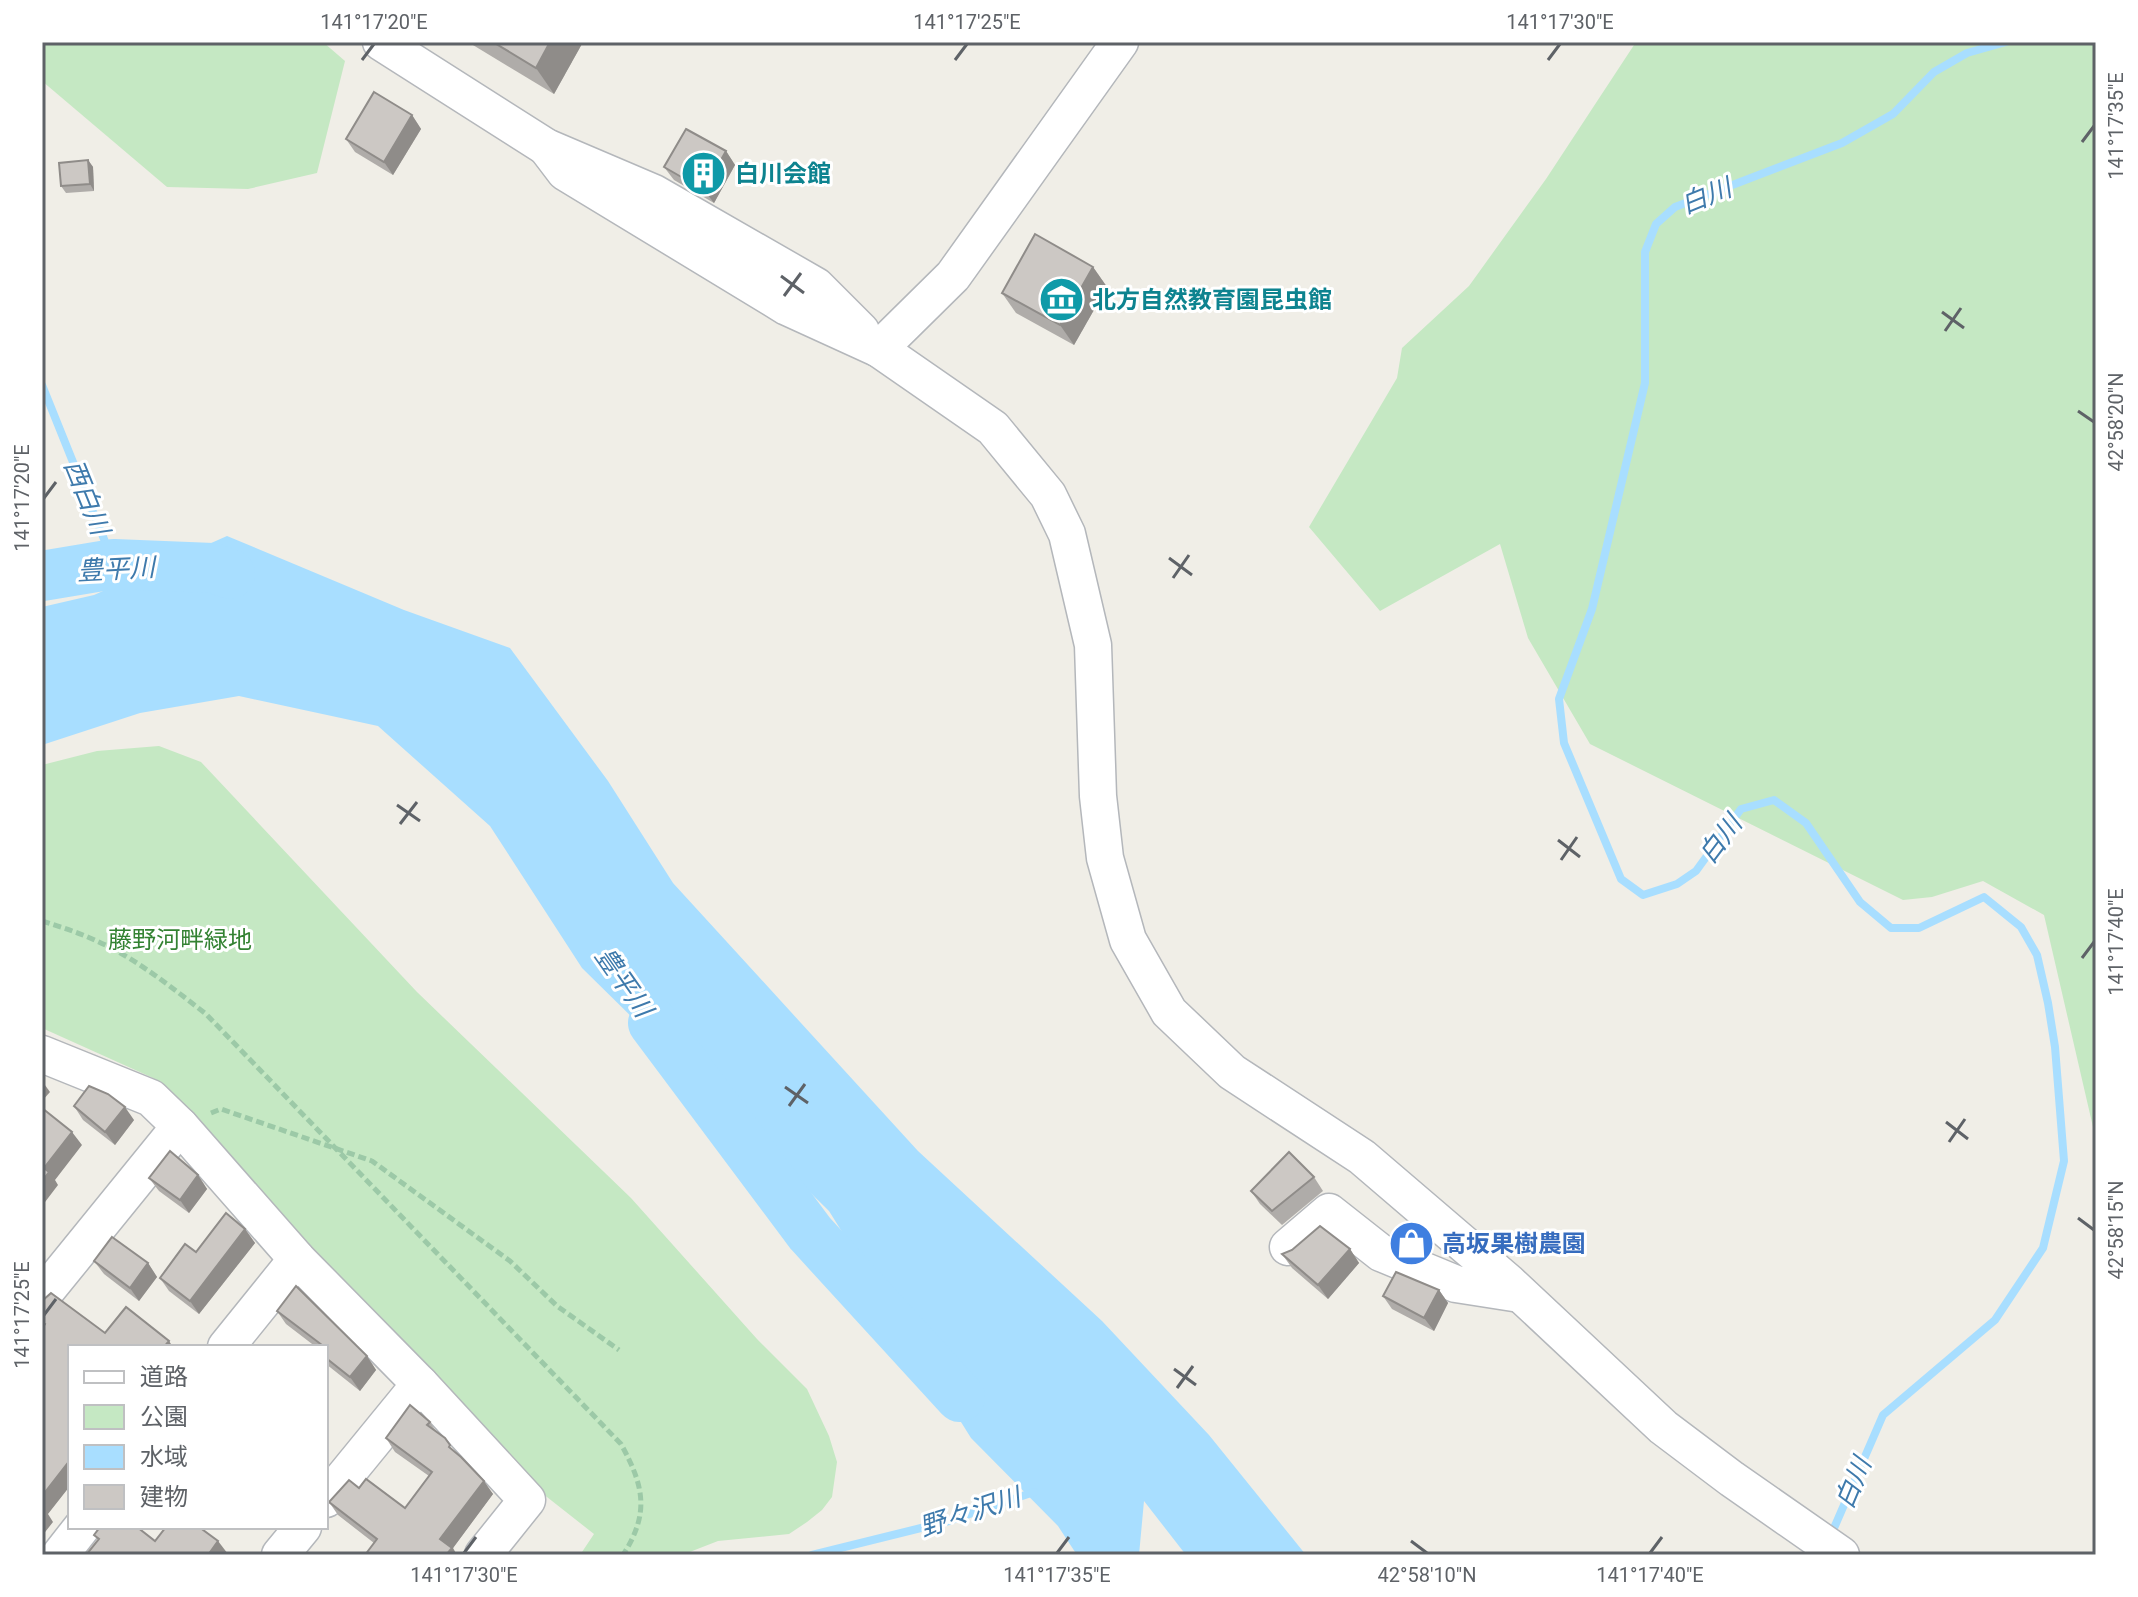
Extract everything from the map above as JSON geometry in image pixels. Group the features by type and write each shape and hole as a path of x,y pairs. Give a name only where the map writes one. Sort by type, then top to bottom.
{"street":[{"path":"381,42 546,147 654,193 816,286 879,349 993,428 1048,495 1067,534 1093,645 1098,796 1105,858 1128,940 1169,1012 1232,1072 1362,1157 1520,1294 1663,1427 1841,1555"},
{"path":"879,349 953,276 1120,42"},
{"path":"42,1054 151,1098 180,1126 297,1259 420,1384 527,1500 483,1555"},
{"path":"42,1296 180,1126"},
{"path":"1288,1247 1329,1212 1381,1253 1456,1284 1520,1294"},
{"path":"228,1345 297,1259"},
{"path":"328,1497 420,1384"},
{"path":"60,1555 80,1529"},
{"path":"280,1555 301,1529"}],"path":[{"path":"42,921 91,938 112,949 156,976 206,1014 621,1444 634,1466 642,1503 638,1527 623,1555"},
{"path":"180,1126 221,1109 372,1161 510,1261 557,1306 619,1350"}],"green space":[{"path":"42,42 323,42 345,61 317,173 248,189 167,187 42,81"},
{"path":"1636,42 2096,42 2096,1140 2044,915 1983,881 1932,897 1903,900 1590,744 1528,638 1500,544 1380,611 1309,527 1397,378 1402,348 1469,286 1546,179"},
{"name":"藤野河畔緑地","path":"159,746 201,762 417,992 631,1198 757,1339 807,1389 829,1436 837,1462 832,1497 822,1510 789,1534 718,1541 682,1555 580,1555 594,1534 533,1486 153,1078 42,1028 42,765 97,751"}],"water":[{"path":"227,536 404,610 510,648 608,781 673,883 918,1151 1102,1321 1209,1435 1306,1555 1186,1555 1144,1501 1139,1555 1077,1555 1058,1526 971,1438 829,1211 582,968 490,826 378,726 239,696 140,713 42,745 42,607 94,595"}],"building":[{"path":"493,42 550,42 536,68"},
{"path":"374,92 412,115 384,162 346,139"},
{"path":"686,129 726,151 704,190 664,167"},
{"path":"88,160 90,184 61,186 59,163"},
{"path":"1035,234 1093,267 1060,325 1002,293"},
{"path":"89,1086 108,1094 125,1107 105,1132 74,1106"},
{"path":"42,1108 72,1132 44,1168 49,1172 42,1181"},
{"path":"170,1151 198,1175 180,1200 149,1178"},
{"path":"1289,1152 1314,1177 1272,1211 1251,1191"},
{"path":"226,1213 245,1229 190,1301 160,1278 185,1244 196,1252"},
{"path":"1320,1226 1350,1249 1318,1285 1282,1254 1292,1250"},
{"path":"112,1237 148,1263 130,1288 94,1261"},
{"path":"1396,1272 1439,1290 1424,1318 1383,1296"},
{"path":"296,1286 367,1356 350,1377 328,1360 328,1345 322,1345 277,1311"},
{"path":"51,1293 105,1333 126,1307 169,1341 166,1345 68,1345 68,1463 42,1496 42,1329 45,1324 42,1322 42,1301"},
{"path":"410,1405 430,1422 427,1425 445,1438 449,1447 484,1481 440,1539 452,1548 446,1555 365,1555 377,1539 329,1502 349,1480 359,1488 366,1479 405,1508 432,1472 386,1438"},
{"path":"98,1529 140,1529 155,1541 164,1529 202,1529 218,1541 208,1555 86,1555 99,1539 94,1535"}],"waterway":[{"name":"白川","path":"1831,1535 1883,1415 1995,1320 2043,1248 2064,1161 2055,1047 2037,955 2021,927 1984,897 1919,928 1891,928 1860,902 1806,823 1774,800 1741,809 1696,871 1677,884 1643,895 1621,879 1564,743 1559,699 1592,609 1645,383 1645,252 1656,224 1675,207 1842,143 1893,114 1934,72 1967,53 2006,42"},
{"name":"西白川","path":"42,385 114,564"},
{"name":"豊平川","path":"42,576 114,564 213,568 230,574"},
{"name":"豊平川","path":"653,1023 810,1233 960,1397"},
{"name":"野々沢川","path":"812,1555 949,1521 1034,1492"}],"place":[{"name":"白川会館","path":"704,174"},
{"name":"北方自然教育園昆虫館","path":"1061,300"},
{"name":"高坂果樹農園","path":"1411,1244"}]}
